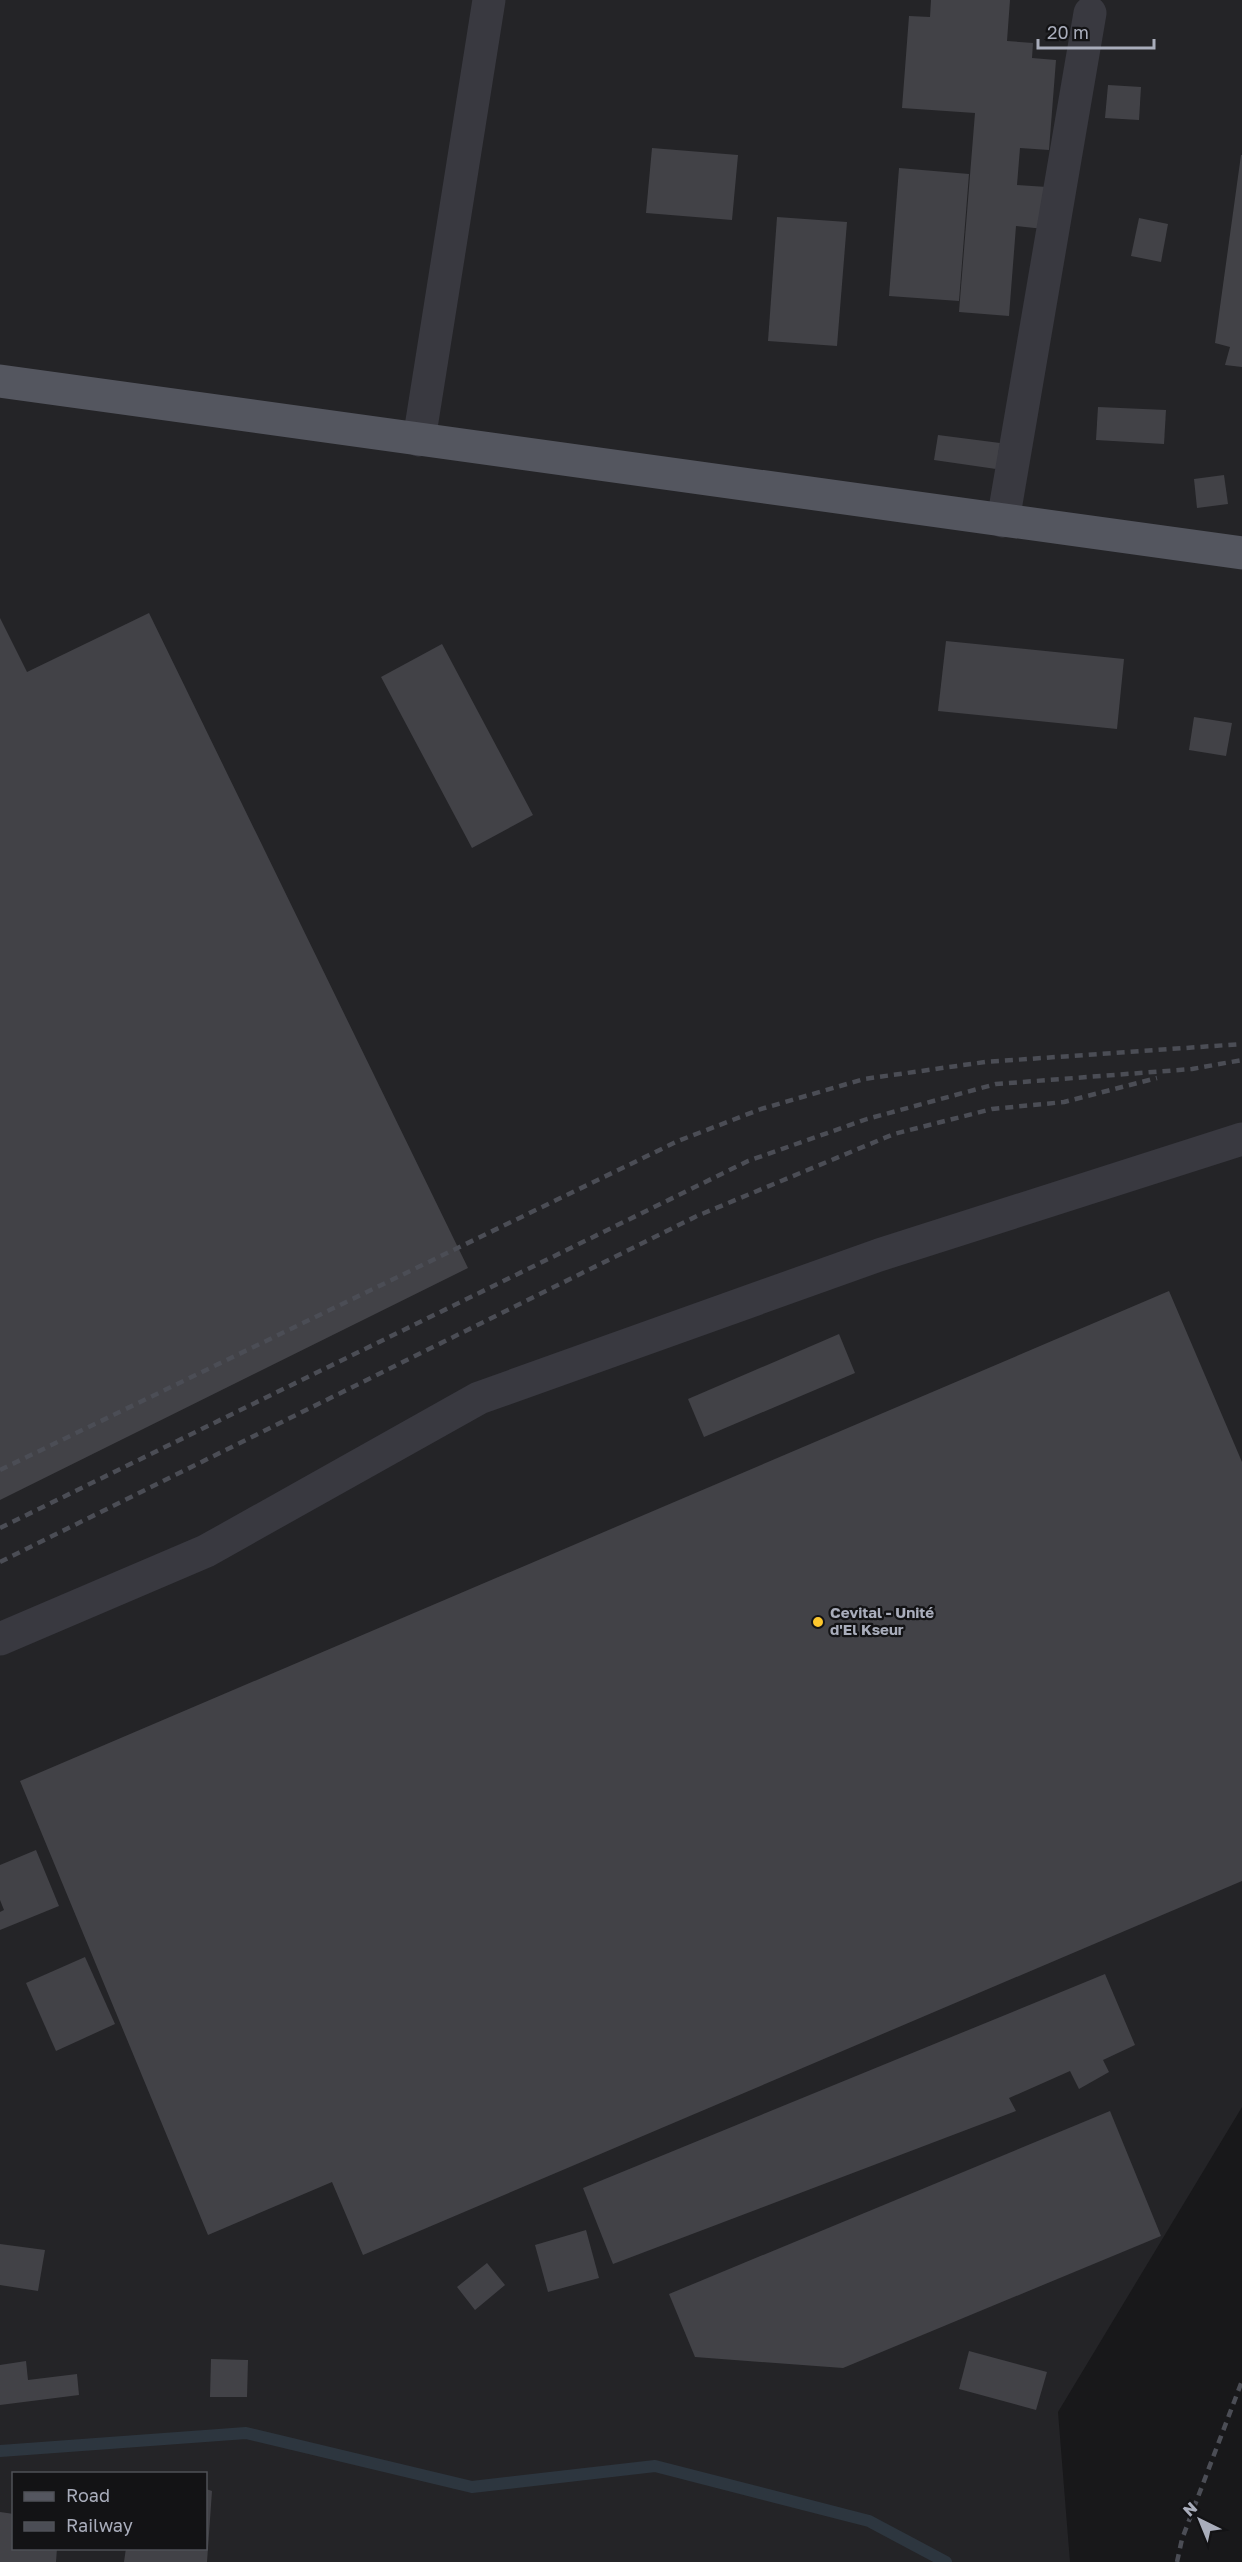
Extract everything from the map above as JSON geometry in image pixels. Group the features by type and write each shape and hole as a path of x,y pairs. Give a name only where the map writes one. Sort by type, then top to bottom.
{"main road":[{"path":"0,381 1242,553"}],"lane":[{"path":"419,440 489,0"},
{"path":"1003,521 1090,13"},
{"path":"0,1639 206,1551 479,1398 879,1255 1242,1139"}],"shaded area":[{"path":"0,0 1242,0 1242,2107 1058,2412 1070,2562 0,2562"}],"building":[{"path":"931,0 1010,0 1007,41 1033,43 1032,58 1056,60 1049,150 1020,148 1017,185 1047,187 1044,229 1016,226 1009,316 959,312 975,113 902,108 909,16 930,17"},
{"path":"1108,85 1141,87 1139,120 1105,118"},
{"path":"652,148 738,155 732,220 646,213"},
{"path":"1241,155 1242,367 1225,365 1230,347 1215,343"},
{"path":"899,168 969,174 959,301 889,296"},
{"path":"777,217 847,222 837,346 768,341"},
{"path":"1139,218 1168,224 1161,262 1131,256"},
{"path":"1098,407 1166,410 1164,444 1096,440"},
{"path":"938,435 1000,443 996,469 934,460"},
{"path":"1224,475 1228,504 1197,508 1194,479"},
{"path":"149,613 468,1268 0,1500 0,618 27,672"},
{"path":"946,641 1124,659 1117,729 938,711"},
{"path":"442,644 533,815 472,848 381,677"},
{"path":"1194,717 1232,723 1226,756 1189,750"},
{"name":"Cevital - Unité d'El Kseur","path":"1169,1291 1242,1462 1242,1881 363,2255 332,2182 208,2235 20,1781"},
{"path":"839,1334 855,1373 704,1437 688,1399"},
{"path":"36,1850 59,1906 0,1930 0,1912 4,1910 0,1900 0,1865"},
{"path":"85,1957 115,2024 56,2051 26,1983"},
{"path":"1105,1974 1135,2045 1103,2060 1109,2072 1079,2089 1070,2071 1009,2098 1016,2111 613,2264 583,2188"},
{"path":"1110,2111 1161,2236 843,2368 695,2357 669,2294"},
{"path":"586,2230 599,2278 548,2292 535,2245"},
{"path":"0,2244 45,2250 38,2291 0,2285"},
{"path":"487,2263 505,2285 475,2310 457,2287"},
{"path":"969,2351 1047,2372 1036,2410 959,2389"},
{"path":"211,2359 248,2360 247,2397 210,2397"},
{"path":"26,2361 28,2380 77,2374 79,2395 0,2405 0,2365"},
{"path":"207,2489 212,2491 207,2562 124,2562 126,2550 207,2550"},
{"path":"0,2512 12,2514 12,2550 57,2550 56,2562 0,2562"}],"waterway":[{"path":"0,2451 246,2433 472,2487 655,2466 869,2521 946,2562"}],"railway":[{"path":"0,1470 678,1141 761,1109 864,1079 985,1062 1242,1044"},
{"path":"0,1528 748,1161 867,1119 996,1084 1192,1069 1242,1060"},
{"path":"0,1562 697,1216 894,1134 992,1109 1064,1102 1157,1078"},
{"path":"1177,2562 1182,2539 1242,2381"}],"place":[{"name":"Cevital - Unité d'El Kseur","path":"818,1622"}]}
